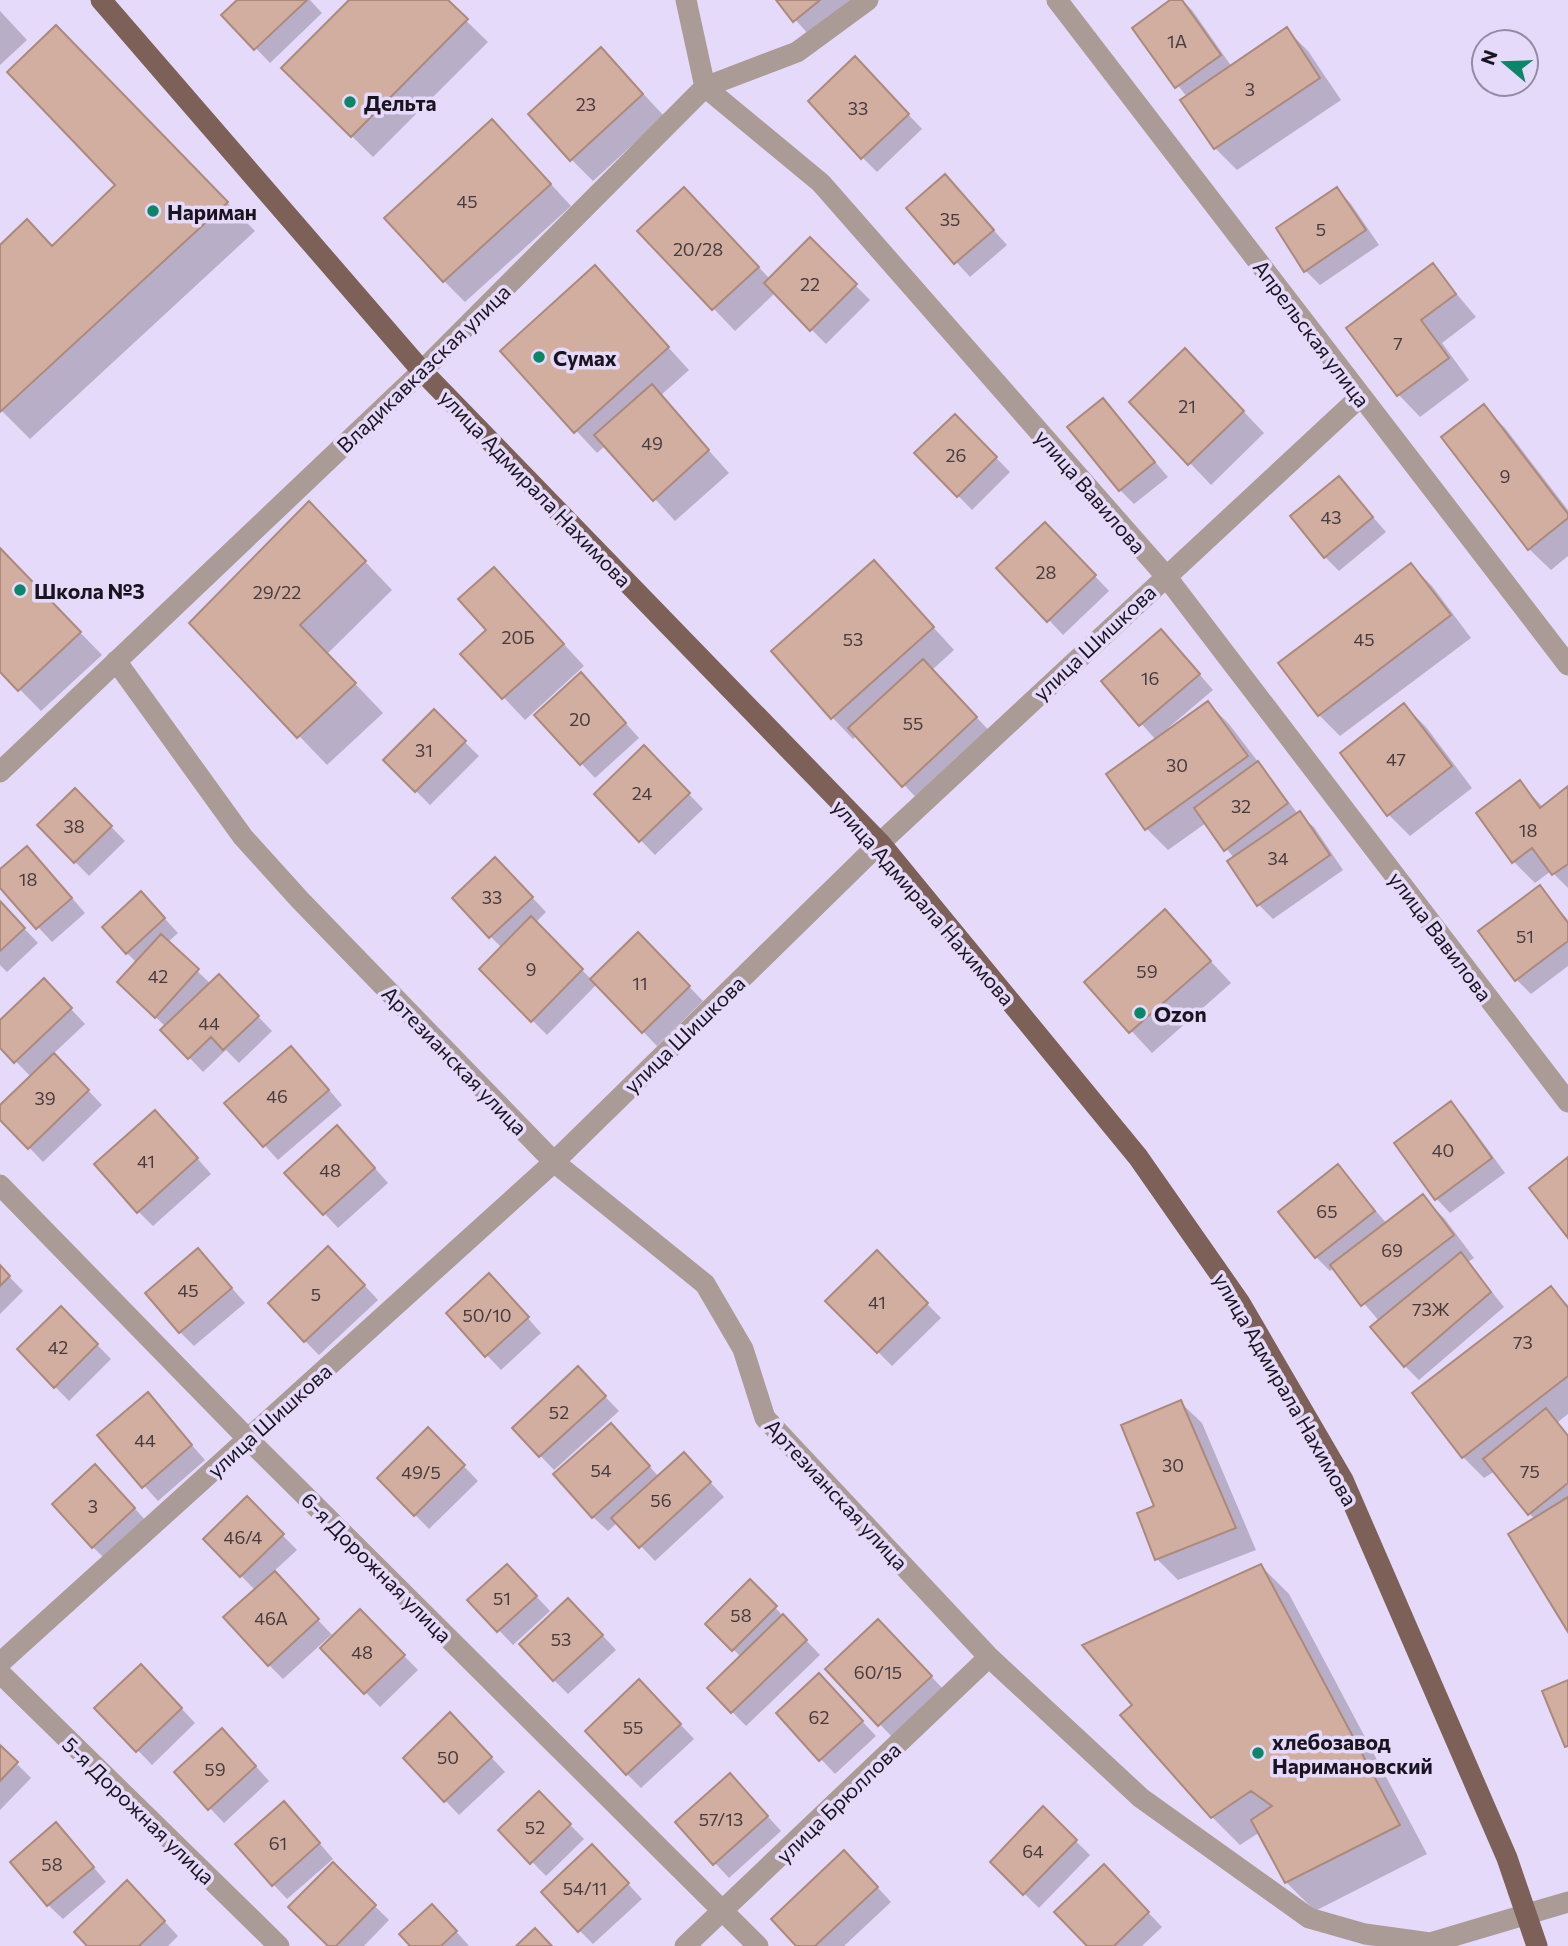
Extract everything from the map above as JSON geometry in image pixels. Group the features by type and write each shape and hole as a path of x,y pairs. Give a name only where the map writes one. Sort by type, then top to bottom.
{"main road":[{"name":"улица Адмирала Нахимова","path":"101,0 422,371 880,844 1138,1157 1240,1303 1343,1480 1507,1858 1537,1946"}],"street":[{"path":"686,0 705,88"},
{"name":"Владикавказская улица","path":"0,772 422,371 705,88 797,52 869,0"},
{"name":"Апрельская улица","path":"1057,0 1568,665"},
{"name":"улица Вавилова","path":"705,88 821,183 1165,575 1568,1102"},
{"name":"улица Шишкова","path":"0,1663 554,1162 880,844 1165,575 1360,397"},
{"name":"Артезианская улица","path":"116,661 243,837 309,910 554,1162 705,1284 743,1349 765,1418 989,1657 1141,1798 1309,1918 1365,1934 1429,1944 1568,1902"},
{"name":"6-я Дорожная улица","path":"0,1185 248,1440 758,1946"},
{"name":"улица Брюллова","path":"685,1946 724,1912 989,1657"},
{"name":"5-я Дорожная улица","path":"0,1673 279,1946"}],"building":[{"path":"237,0 307,0 254,50 221,15"},
{"name":"Дельта","path":"349,0 448,0 468,19 351,137 281,68"},
{"path":"776,0 820,0 793,22"},
{"path":"1170,0 1182,0 1221,55 1175,88 1132,28"},
{"name":"Нариман","path":"56,25 228,202 0,412 0,245 27,219 52,246 115,185 7,72"},
{"path":"1287,27 1320,78 1214,149 1180,100"},
{"path":"601,47 643,94 570,161 528,114"},
{"path":"855,56 909,114 861,159 808,101"},
{"path":"492,119 551,184 443,282 384,218"},
{"path":"945,174 994,230 954,264 906,208"},
{"path":"684,187 759,267 712,310 637,231"},
{"path":"1337,187 1366,230 1304,272 1276,228"},
{"path":"810,237 857,284 810,331 764,283"},
{"path":"1433,263 1456,294 1421,320 1449,358 1397,396 1346,328"},
{"path":"595,265 669,347 574,433 500,351"},
{"path":"1185,348 1244,411 1188,465 1129,402"},
{"path":"652,384 709,450 653,501 594,435"},
{"path":"1103,398 1155,462 1119,491 1067,427"},
{"path":"1484,404 1568,514 1568,518 1528,550 1441,437"},
{"path":"955,414 997,457 957,497 914,453"},
{"path":"1339,476 1373,517 1324,558 1290,516"},
{"path":"309,501 366,561 300,625 356,683 297,738 189,623"},
{"path":"1045,522 1096,575 1047,622 996,568"},
{"name":"Школа №3","path":"0,548 81,632 18,691 0,672"},
{"path":"874,560 934,627 831,719 771,651"},
{"path":"1411,563 1451,615 1318,716 1278,663"},
{"path":"494,567 564,644 502,699 460,654 486,630 458,599"},
{"path":"1161,629 1200,674 1139,726 1101,681"},
{"path":"923,659 977,717 902,787 848,728"},
{"path":"581,672 626,723 580,765 534,715"},
{"path":"1208,701 1248,756 1145,830 1106,774"},
{"path":"1404,703 1452,766 1387,816 1340,753"},
{"path":"434,709 466,741 415,792 383,760"},
{"path":"644,745 690,793 639,842 594,794"},
{"path":"1258,761 1288,803 1224,851 1194,808"},
{"path":"1520,780 1540,808 1568,786 1568,864 1552,875 1532,848 1512,863 1476,813"},
{"path":"75,788 112,826 74,863 37,825"},
{"path":"1300,811 1330,855 1257,906 1227,861"},
{"path":"27,846 72,898 36,929 0,888 0,869"},
{"path":"495,857 533,897 489,938 452,898"},
{"path":"1540,885 1568,923 1568,941 1515,981 1478,931"},
{"path":"141,891 165,918 126,954 102,927"},
{"path":"0,901 25,928 0,951"},
{"path":"1165,909 1211,961 1129,1033 1084,982"},
{"path":"531,916 583,969 531,1022 479,969"},
{"path":"638,932 690,986 642,1033 590,979"},
{"path":"161,934 199,969 155,1018 117,982"},
{"path":"219,974 259,1016 223,1050 211,1037 188,1059 160,1030"},
{"path":"44,978 72,1008 14,1063 0,1048 0,1020"},
{"path":"291,1046 329,1090 263,1147 224,1103"},
{"path":"54,1053 89,1090 28,1149 0,1120 0,1105"},
{"path":"1451,1101 1492,1158 1435,1200 1394,1143"},
{"path":"155,1110 198,1158 137,1213 94,1164"},
{"path":"337,1125 375,1168 323,1215 284,1173"},
{"path":"1568,1157 1568,1238 1529,1188"},
{"path":"1338,1164 1375,1211 1315,1258 1278,1212"},
{"path":"1423,1194 1454,1235 1361,1306 1330,1265"},
{"path":"328,1246 365,1285 304,1342 268,1303"},
{"path":"198,1248 232,1288 179,1333 145,1293"},
{"path":"877,1250 928,1303 877,1353 825,1301"},
{"path":"1461,1252 1491,1292 1404,1367 1370,1327"},
{"path":"0,1265 10,1276 0,1286"},
{"path":"489,1273 529,1317 485,1357 446,1313"},
{"path":"1551,1286 1568,1308 1568,1376 1462,1458 1412,1393"},
{"path":"61,1306 98,1344 54,1388 17,1349"},
{"path":"578,1366 606,1396 539,1457 512,1428"},
{"path":"148,1392 192,1445 142,1488 97,1435"},
{"path":"1181,1400 1236,1528 1155,1560 1137,1513 1154,1506 1121,1425"},
{"path":"1546,1408 1568,1436 1568,1483 1528,1515 1483,1459"},
{"path":"611,1423 650,1466 592,1518 553,1474"},
{"path":"428,1427 465,1465 414,1516 377,1478"},
{"path":"684,1452 711,1482 639,1548 611,1518"},
{"path":"95,1464 135,1508 92,1548 52,1504"},
{"path":"247,1496 284,1534 240,1577 203,1539"},
{"path":"1568,1497 1568,1632 1508,1534"},
{"path":"507,1564 537,1596 497,1632 467,1600"},
{"name":"хлебозавод Наримановский","path":"1261,1564 1400,1825 1285,1883 1251,1820 1272,1806 1251,1791 1211,1818 1120,1715 1132,1705 1082,1645"},
{"path":"275,1571 319,1619 268,1666 223,1617"},
{"path":"750,1579 777,1606 732,1651 705,1624"},
{"path":"568,1598 603,1635 553,1681 519,1644"},
{"path":"360,1609 405,1655 364,1694 320,1648"},
{"path":"783,1614 807,1640 731,1713 707,1688"},
{"path":"878,1619 932,1676 878,1726 825,1669"},
{"path":"141,1664 182,1708 136,1752 94,1708"},
{"path":"819,1673 863,1721 819,1761 776,1713"},
{"path":"639,1679 681,1724 626,1775 585,1731"},
{"path":"1568,1680 1568,1746 1565,1747 1542,1691"},
{"path":"450,1712 492,1757 444,1802 403,1758"},
{"path":"222,1728 256,1766 208,1810 174,1772"},
{"path":"0,1745 18,1762 0,1781"},
{"path":"730,1773 768,1816 713,1865 675,1822"},
{"path":"539,1791 571,1824 530,1864 498,1830"},
{"path":"284,1801 320,1843 272,1886 235,1844"},
{"path":"1043,1806 1077,1840 1023,1895 990,1862"},
{"path":"56,1822 94,1867 47,1906 10,1862"},
{"path":"592,1844 629,1883 578,1932 541,1892"},
{"path":"844,1850 878,1887 815,1946 796,1946 771,1919"},
{"path":"333,1862 376,1905 336,1946 328,1946 288,1907"},
{"path":"1104,1864 1149,1912 1114,1946 1087,1946 1054,1912"},
{"path":"127,1880 165,1921 139,1946 87,1946 74,1932"},
{"path":"432,1904 457,1931 441,1946 410,1946 399,1934"},
{"path":"535,1928 552,1946 516,1946"}],"place":[{"name":"Дельта","path":"350,102"},
{"name":"Нариман","path":"153,211"},
{"name":"Сумах","path":"539,357"},
{"name":"Школа №3","path":"20,590"},
{"name":"Ozon","path":"1140,1013"},
{"name":"хлебозавод Наримановский","path":"1258,1753"}]}
